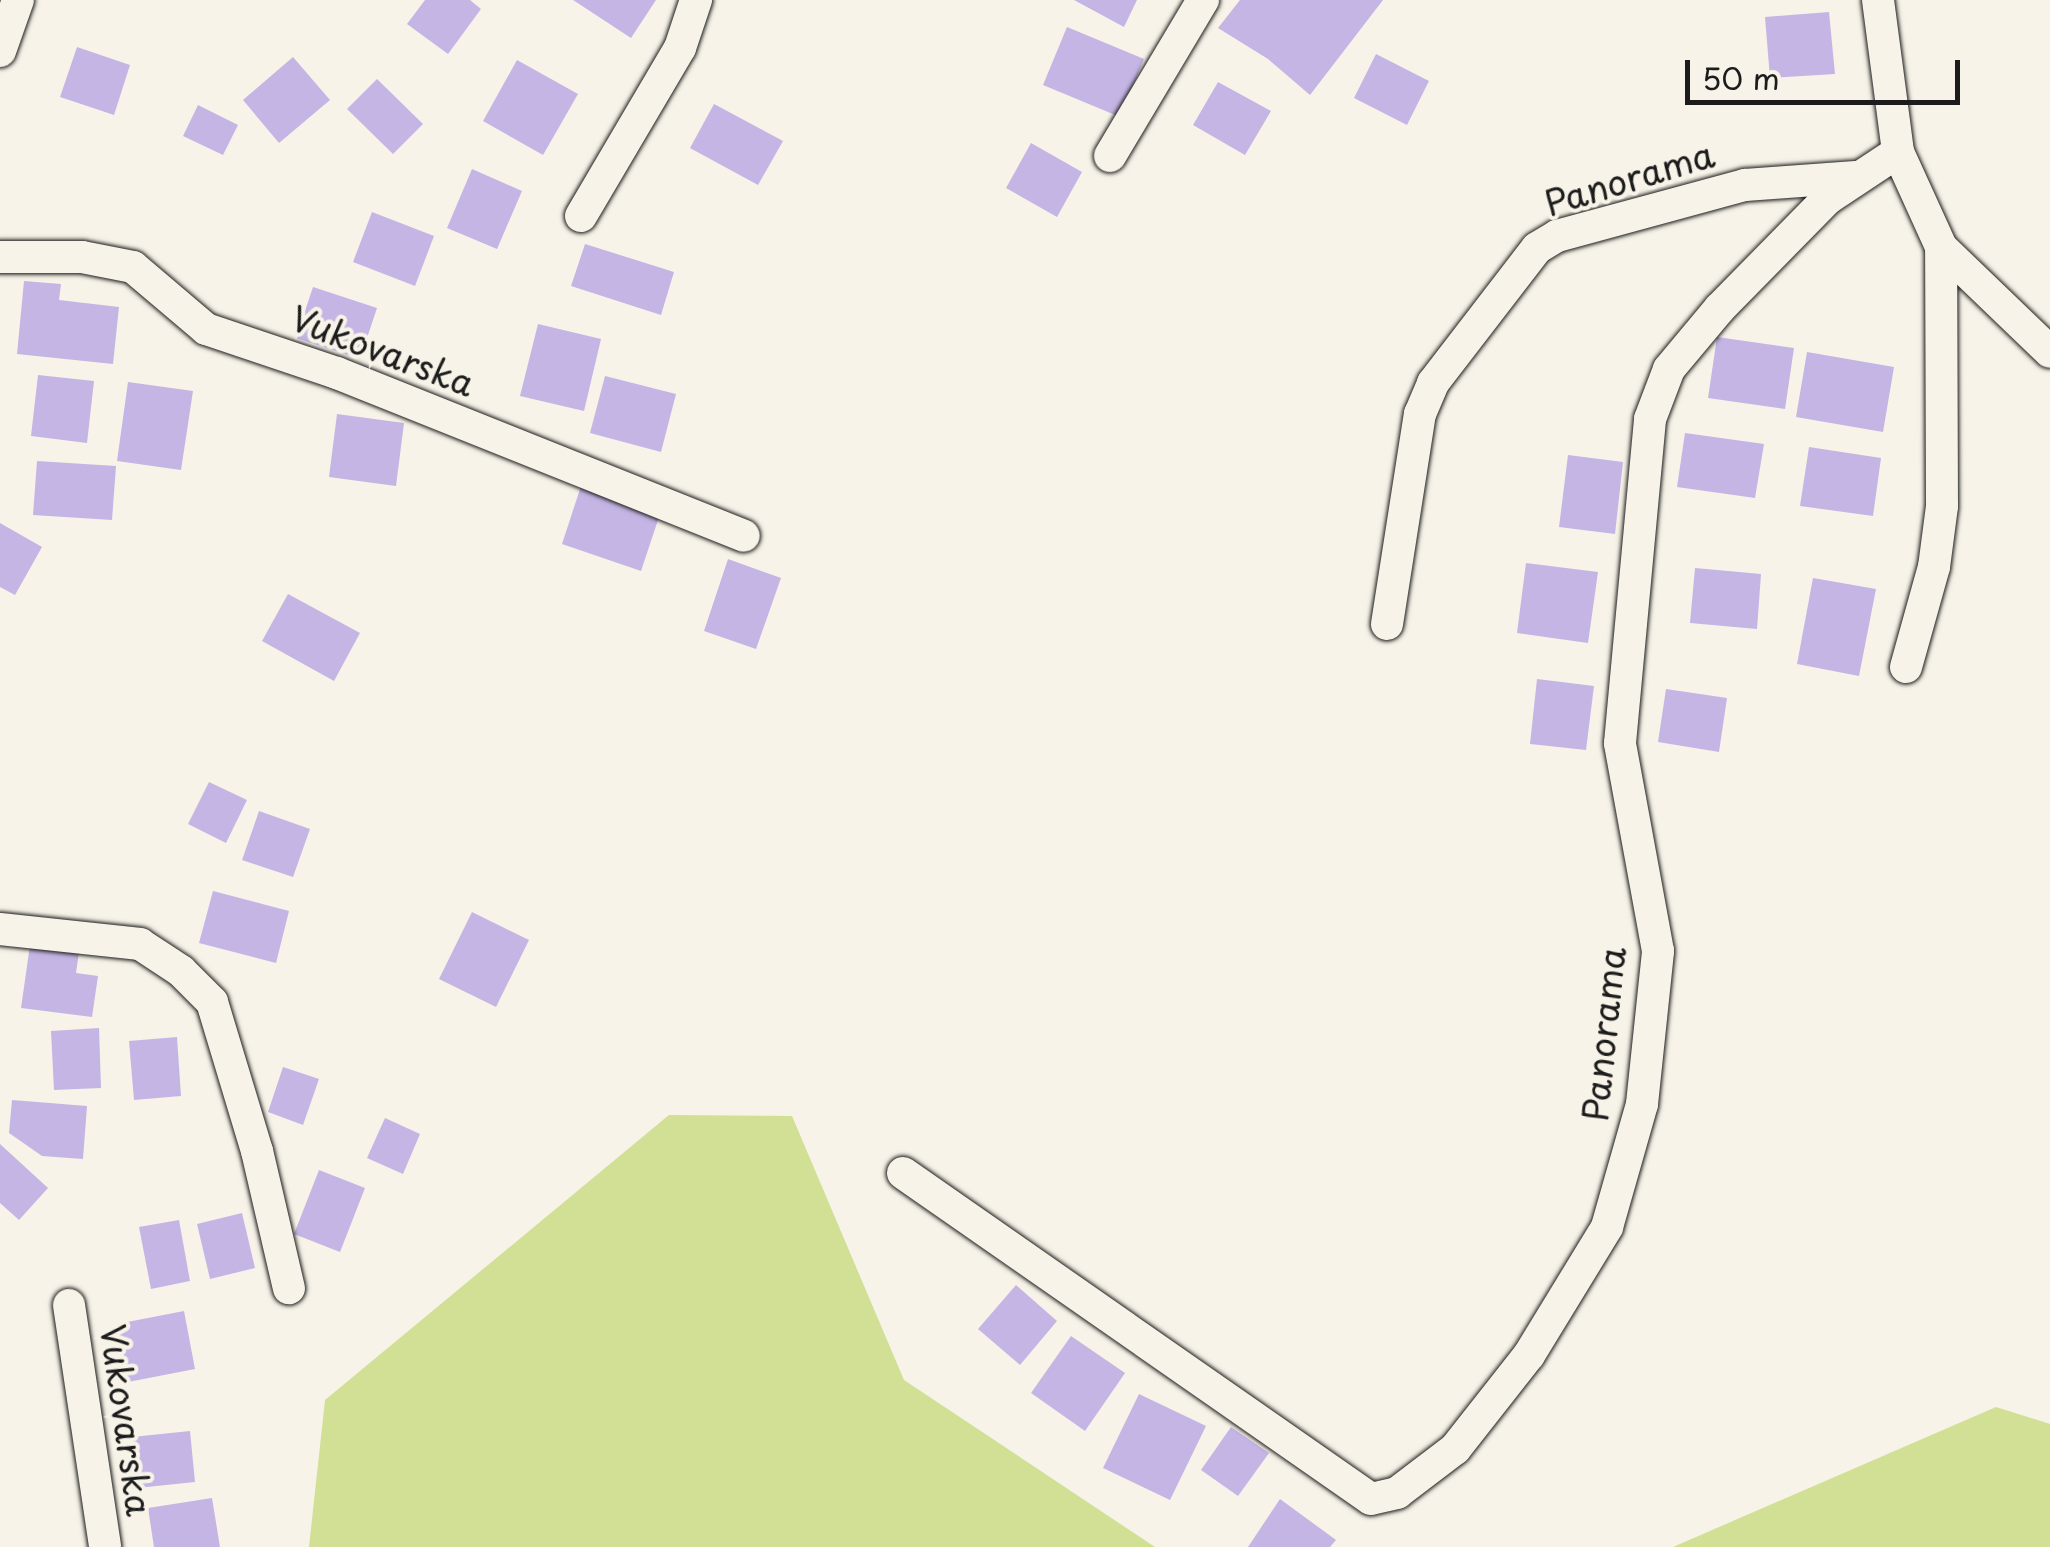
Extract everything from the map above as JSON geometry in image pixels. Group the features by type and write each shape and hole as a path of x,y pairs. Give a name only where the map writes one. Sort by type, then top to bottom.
{"street":[{"path":"0,52 18,0"},
{"path":"581,216 680,48 696,0"},
{"path":"1110,156 1202,0"},
{"path":"1878,0 1898,152 1941,247 2050,352"},
{"name":"Panorama","path":"903,1173 1371,1498 1397,1494 1455,1450 1529,1355 1607,1227 1642,1104 1658,951 1620,743 1650,419 1669,369 1720,308 1827,199 1898,152"},
{"name":"Panorama","path":"1387,624 1420,414 1433,383 1537,248 1557,236 1745,186 1861,176"},
{"path":"1906,667 1934,567 1942,506 1941,247"},
{"name":"Vukovarska","path":"0,257 82,257 133,267 206,329 337,373 744,536"},
{"path":"0,929 140,944 182,972 212,1002 257,1151 288,1288"},
{"name":"Vukovarska","path":"69,1305 105,1547"}],"green space":[{"path":"669,1115 792,1116 904,1380 1155,1547 309,1547 325,1400"},
{"path":"1996,1407 2050,1424 2050,1547 1673,1547"}],"building":[{"path":"425,0 470,0 481,9 448,54 407,24"},
{"path":"573,0 656,0 631,38"},
{"path":"1074,0 1137,0 1124,27"},
{"path":"1240,0 1383,0 1310,95 1268,59 1218,28"},
{"path":"1829,12 1835,74 1770,78 1765,17"},
{"path":"1067,27 1144,59 1120,117 1043,85"},
{"path":"77,47 130,65 114,115 60,97"},
{"path":"1376,54 1429,81 1407,125 1354,98"},
{"path":"293,57 330,100 279,143 243,100"},
{"path":"517,60 578,94 543,155 483,121"},
{"path":"377,79 423,124 393,154 347,109"},
{"path":"1218,82 1271,111 1245,155 1193,125"},
{"path":"714,104 783,141 758,185 690,148"},
{"path":"198,105 238,125 223,155 183,136"},
{"path":"1031,143 1082,172 1057,217 1006,188"},
{"path":"472,169 522,191 497,249 447,228"},
{"path":"372,212 434,236 415,286 353,262"},
{"path":"585,244 674,272 661,315 571,286"},
{"path":"24,281 61,284 59,300 119,307 113,364 17,354"},
{"path":"313,287 377,308 360,359 296,338"},
{"path":"538,324 601,339 584,411 520,396"},
{"path":"1717,337 1794,348 1785,409 1708,398"},
{"path":"1807,352 1894,367 1883,432 1796,417"},
{"path":"38,375 94,381 87,443 31,436"},
{"path":"605,376 676,394 661,452 590,433"},
{"path":"128,382 193,391 181,470 117,461"},
{"path":"337,414 404,423 396,486 329,477"},
{"path":"1685,433 1764,444 1755,498 1677,487"},
{"path":"1809,447 1881,458 1873,516 1800,506"},
{"path":"1568,455 1623,462 1615,534 1559,527"},
{"path":"37,461 116,466 112,520 33,515"},
{"path":"581,486 660,514 641,571 562,544"},
{"path":"0,523 42,547 15,595 0,587"},
{"path":"728,559 781,578 756,649 704,631"},
{"path":"1526,563 1598,572 1588,643 1517,633"},
{"path":"1695,568 1761,574 1757,629 1690,623"},
{"path":"1813,578 1876,589 1859,676 1797,664"},
{"path":"288,594 360,633 334,681 262,641"},
{"path":"1537,679 1594,686 1586,750 1530,744"},
{"path":"1666,689 1727,698 1719,752 1658,742"},
{"path":"209,782 247,800 226,843 188,824"},
{"path":"259,811 310,829 293,877 242,860"},
{"path":"213,891 289,911 276,963 199,943"},
{"path":"472,912 529,940 496,1007 439,979"},
{"path":"30,945 79,952 76,973 98,976 92,1017 21,1008"},
{"path":"99,1028 101,1088 54,1090 51,1031"},
{"path":"177,1037 181,1096 134,1100 129,1041"},
{"path":"283,1067 319,1079 303,1125 268,1112"},
{"path":"12,1100 87,1106 83,1159 42,1156 9,1133"},
{"path":"385,1118 420,1134 403,1174 367,1158"},
{"path":"0,1144 48,1188 19,1220 0,1203"},
{"path":"319,1170 365,1188 340,1252 294,1234"},
{"path":"242,1213 255,1268 210,1279 197,1224"},
{"path":"179,1220 190,1281 151,1289 139,1227"},
{"path":"1016,1285 1057,1321 1020,1365 978,1329"},
{"path":"184,1311 195,1369 128,1382 117,1324"},
{"path":"1071,1336 1125,1373 1085,1431 1031,1393"},
{"path":"1139,1394 1206,1426 1170,1500 1103,1468"},
{"path":"1231,1427 1269,1453 1238,1496 1201,1470"},
{"path":"190,1431 195,1482 137,1488 132,1437"},
{"path":"212,1498 220,1547 154,1547 148,1508"},
{"path":"1280,1499 1336,1540 1330,1547 1248,1547"}]}
